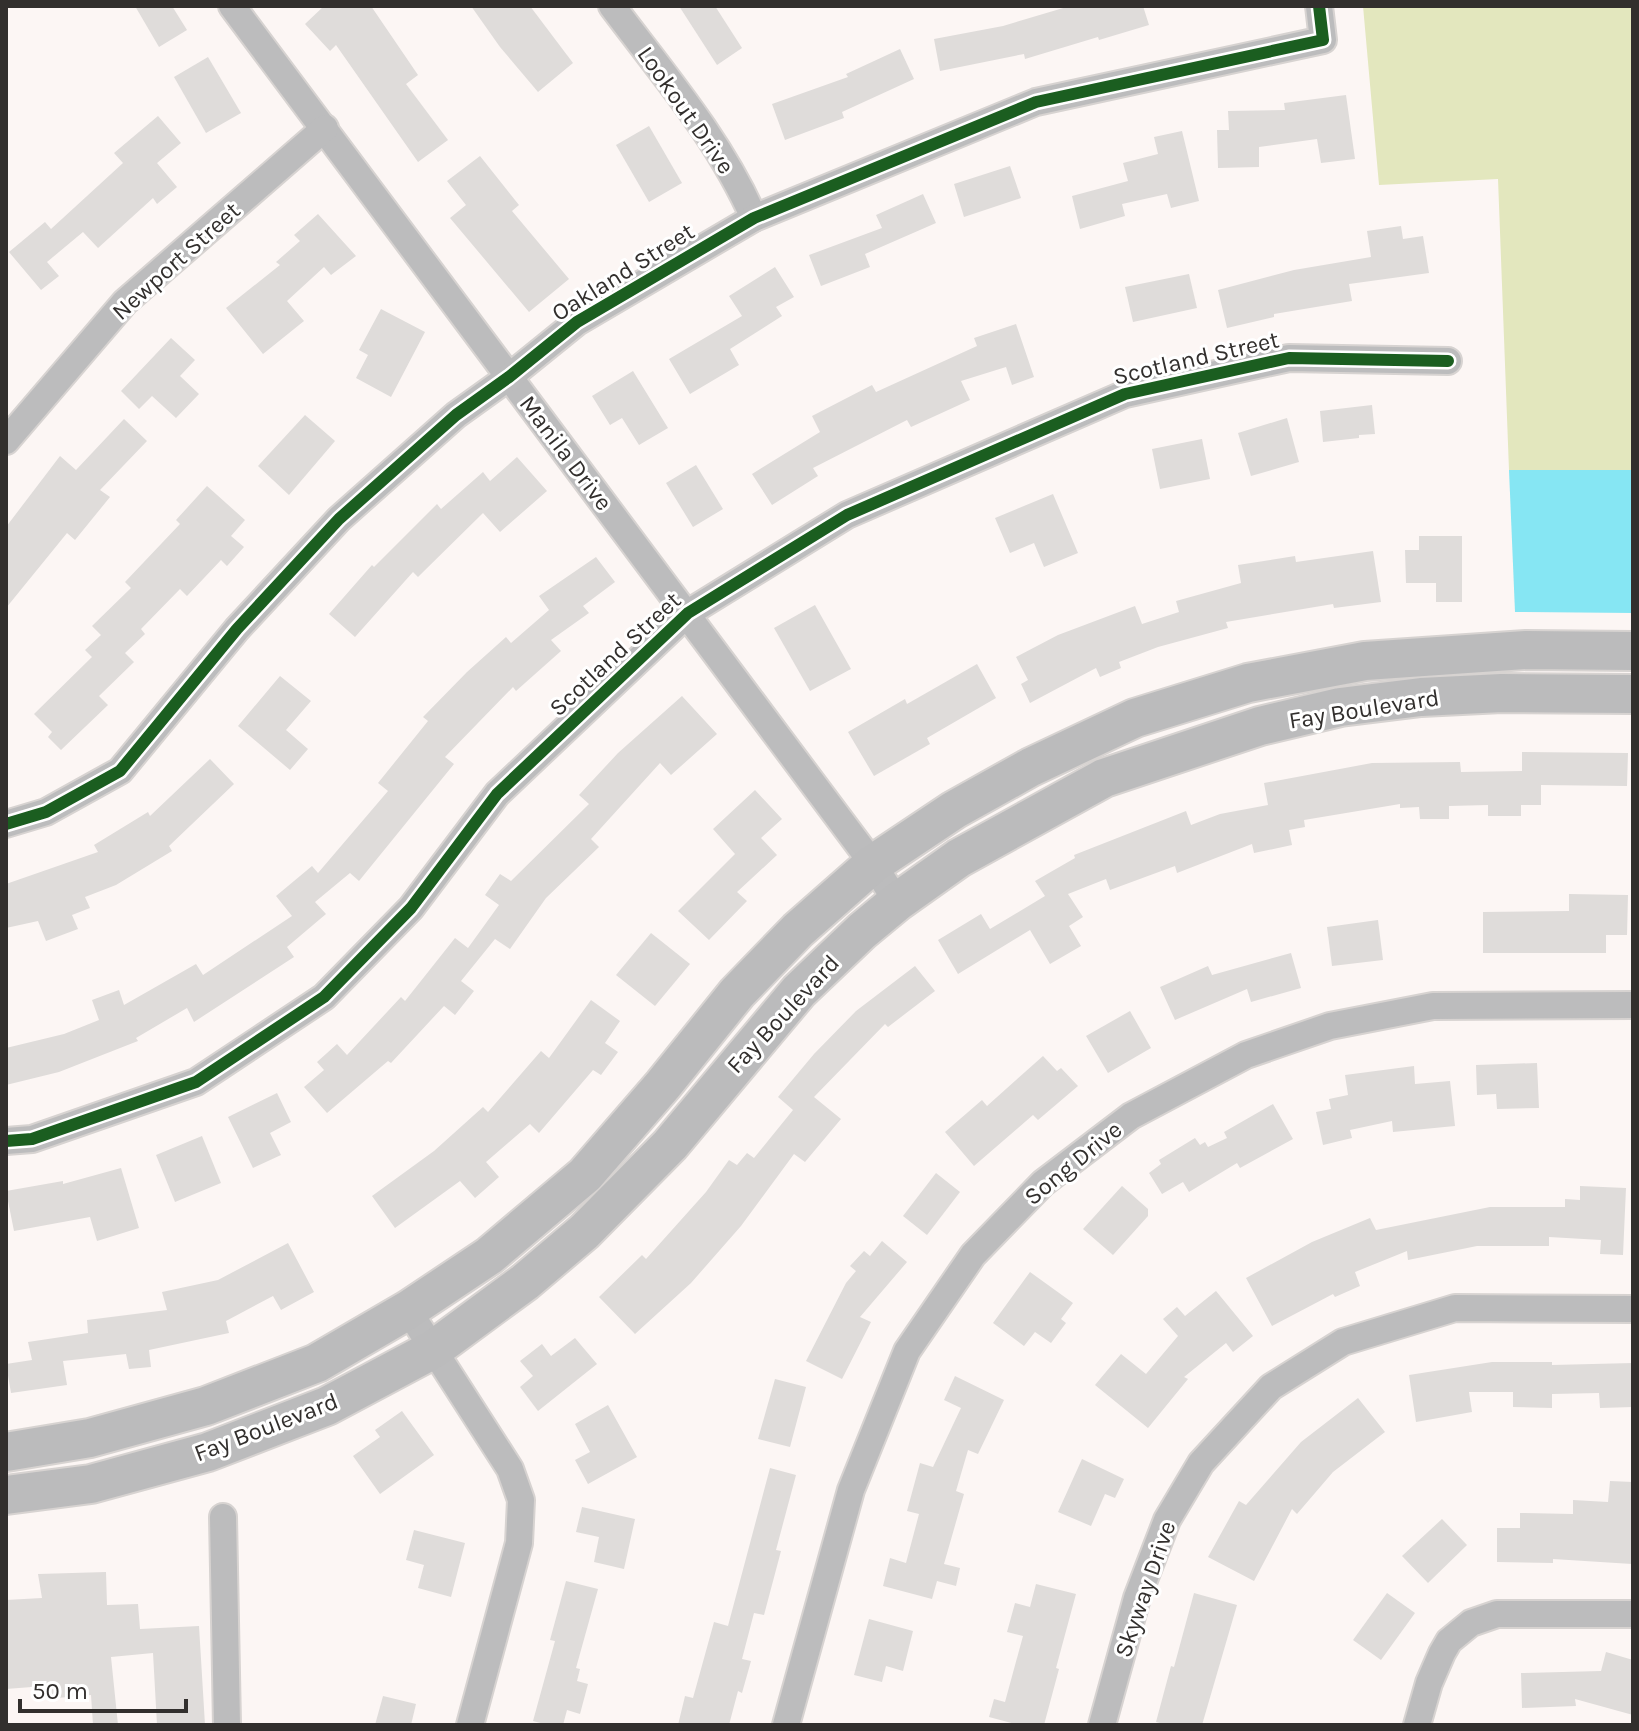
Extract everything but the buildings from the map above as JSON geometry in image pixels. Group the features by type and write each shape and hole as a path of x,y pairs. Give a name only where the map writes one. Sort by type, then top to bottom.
{"main road":[{"name":"Fay Boulevard","path":"6,1452 90,1438 206,1406 317,1363 408,1310 489,1256 585,1175 737,993 798,930 873,864 954,810 1031,767 1135,718 1248,683 1365,661 1526,650 1633,651"},
{"name":"Fay Boulevard","path":"6,1495 91,1484 208,1452 327,1406 434,1349 525,1282 584,1232 670,1145 799,991 862,931 959,858 1104,778 1260,726 1340,707 1421,697 1502,693 1633,694"}],"street":[{"name":"Manila Drive","path":"232,6 688,613 873,864 897,902"},
{"name":"Lookout Drive","path":"612,6 707,133 754,218"},
{"name":"Oakland Street","path":"6,824 46,812 120,771 237,629 339,519 456,415 577,322 754,218 1036,102 1323,40 1319,6"},
{"name":"Newport Street","path":"6,441 125,302 325,128"},
{"name":"Scotland Street","path":"6,1141 32,1139 196,1082 324,997 411,908 497,794 688,613 847,515 1125,394 1289,358 1448,361"},
{"path":"1248,683 1260,726"},
{"name":"Song Drive","path":"786,1725 851,1490 907,1351 973,1255 1043,1183 1131,1116 1246,1055 1330,1026 1433,1006 1633,1005"},
{"name":"Skyway Drive","path":"1102,1725 1137,1598 1167,1520 1201,1463 1271,1387 1343,1342 1455,1308 1633,1309"},
{"path":"408,1310 510,1469 521,1500 519,1543 470,1725"},
{"path":"223,1517 227,1725"},
{"path":"1417,1725 1429,1683 1442,1653 1449,1641 1471,1623 1497,1614 1633,1614"}],"green space":[{"path":"1363,6 1633,6 1633,470 1509,470 1498,179 1379,185"}],"water":[{"path":"1509,470 1633,470 1633,613 1515,612"}],"cycle path":[{"path":"6,824 46,812 120,771 237,629 339,519 456,415 577,322 754,218 1036,102 1323,40 1319,6"},
{"path":"6,1141 32,1139 196,1082 324,997 411,908 497,794 688,613 847,515 1125,394 1289,358 1448,361"}]}
